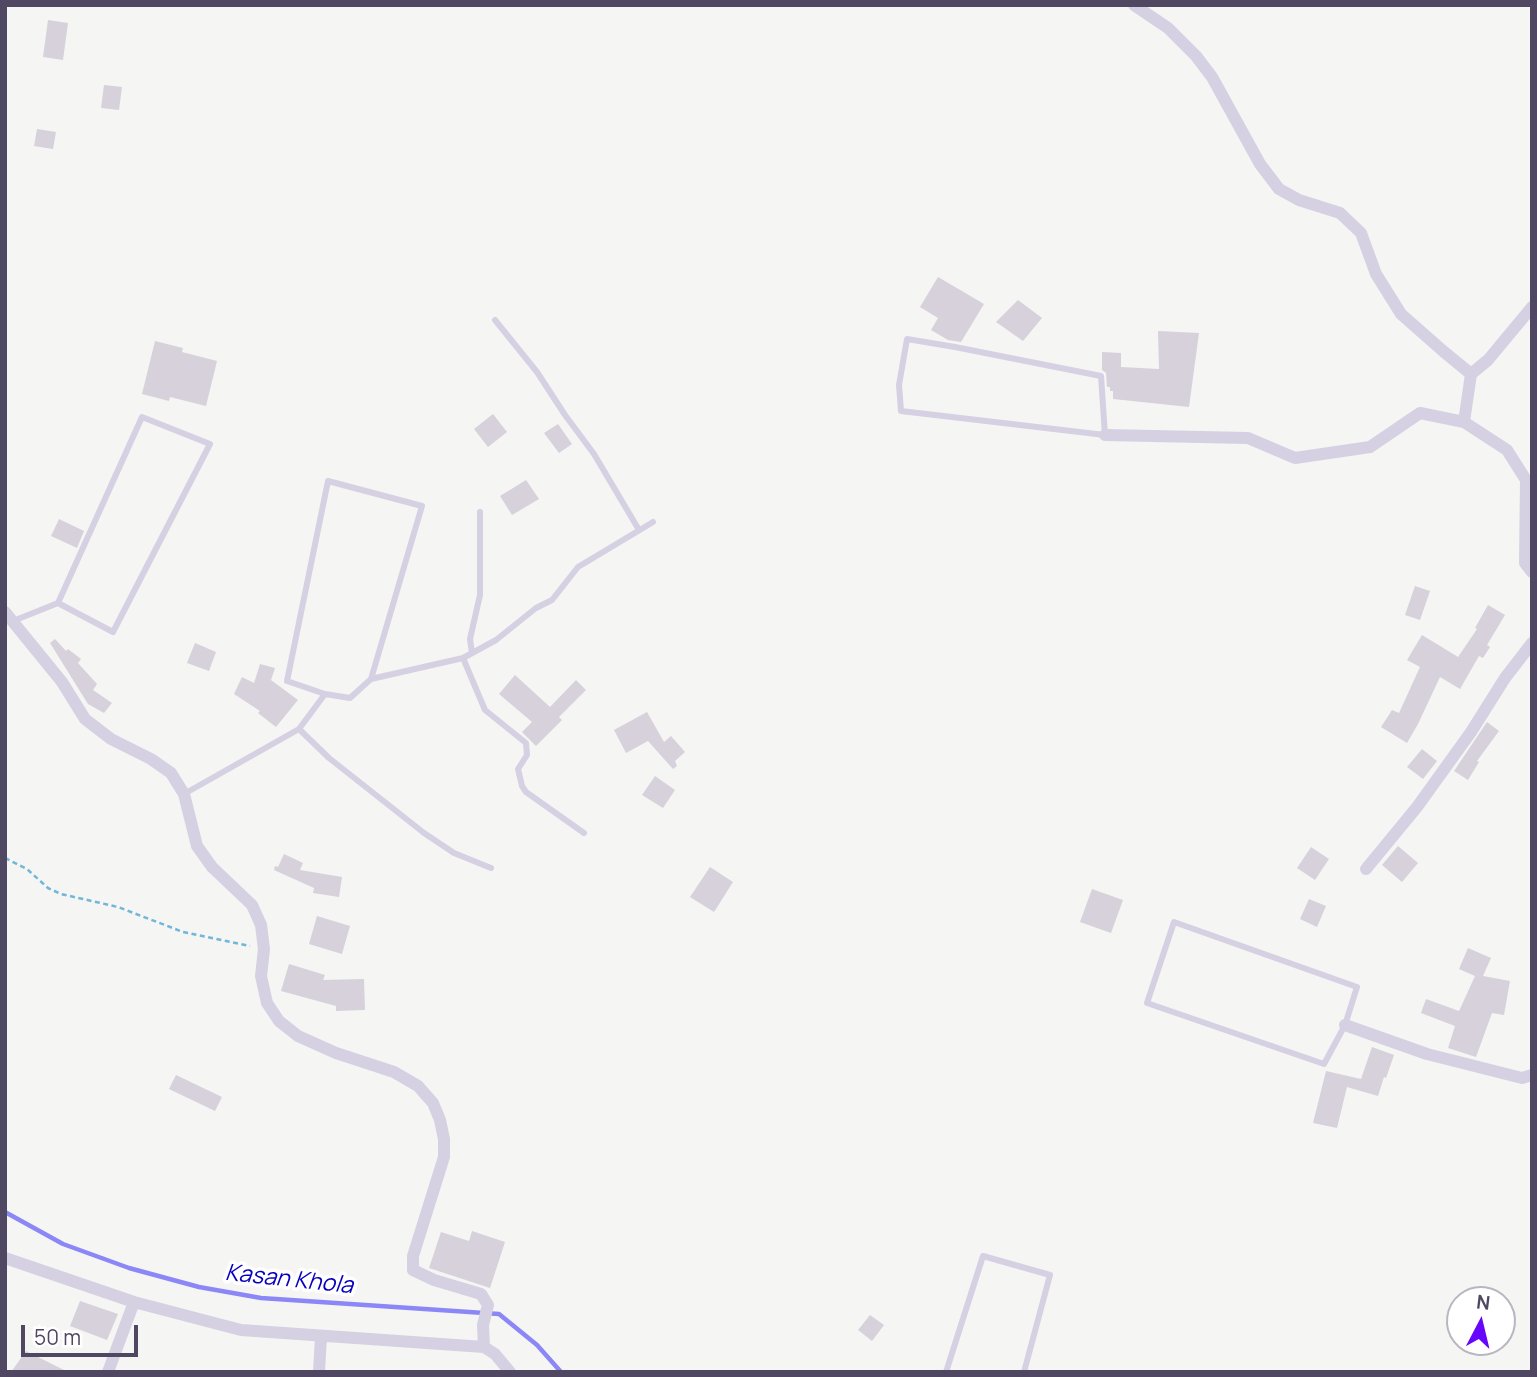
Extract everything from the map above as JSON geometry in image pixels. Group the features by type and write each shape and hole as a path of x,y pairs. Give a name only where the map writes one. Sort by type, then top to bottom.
{"street":[{"path":"1135,5 1168,28 1196,56 1212,77 1260,164 1279,189 1299,200 1340,213 1361,233 1376,274 1401,314 1471,374"},
{"path":"1464,422 1471,374 1488,360 1532,307"},
{"path":"1105,435 1248,438 1295,457 1370,447 1420,414 1464,422 1507,450 1526,480 1525,563 1532,572"},
{"path":"9,616 62,682 85,719 111,739 151,759 171,773 184,794 197,846 212,867 252,905 261,925 264,949 261,976 267,1003 279,1021 298,1036 336,1053 394,1072 418,1086 433,1103 444,1139 444,1157 413,1256 413,1270 434,1280 481,1294 488,1305 483,1325 484,1347"},
{"path":"1366,869 1417,807 1532,643"},
{"path":"1345,1025 1427,1054 1522,1078 1532,1075"},
{"path":"5,1258 134,1302 241,1330 484,1347 495,1354 510,1372"},
{"path":"108,1372 134,1302"},
{"path":"319,1372 321,1336"}],"lane":[{"path":"495,320 537,372 594,454 639,530"},
{"path":"906,340 1101,376 1105,435 901,411 899,385 906,340"},
{"path":"9,616 58,603 113,632 210,444 142,417 58,603"},
{"path":"371,679 422,506 328,481 287,681 325,694 350,698 371,679 463,658 496,640 536,608 552,600 579,567 653,522"},
{"path":"472,653 470,639 480,595 480,512"},
{"path":"463,658 485,710 526,743 527,755 518,769 526,792 584,833"},
{"path":"184,794 299,729 325,694"},
{"path":"299,729 329,758 424,833 453,853 491,868"},
{"path":"1174,922 1357,987 1345,1025 1324,1064 1147,1003 1174,922"},
{"path":"946,1372 983,1256 1050,1275 1024,1372"}],"path":[{"path":"5,858 27,869 48,888 61,894 118,906 183,932 264,949"}],"building":[{"path":"48,20 68,23 63,60 43,57"},
{"path":"104,85 122,87 119,110 101,108"},
{"path":"37,129 56,132 53,149 34,146"},
{"path":"938,277 984,304 961,342 948,340 931,330 938,318 920,307"},
{"path":"1018,300 1042,318 1023,341 996,322"},
{"path":"1158,331 1199,333 1189,407 1113,399 1113,391 1107,387 1106,373 1102,370 1102,352 1121,353 1121,367 1159,369"},
{"path":"155,341 183,348 182,352 217,361 206,406 170,397 169,401 142,394"},
{"path":"493,414 507,432 488,447 474,429"},
{"path":"558,424 572,444 559,453 544,433"},
{"path":"526,480 539,499 512,515 500,496"},
{"path":"59,519 84,531 77,548 51,536"},
{"path":"1415,586 1430,591 1420,620 1405,615"},
{"path":"1488,605 1505,615 1487,645 1490,647 1483,658 1479,656 1460,689 1440,677 1407,743 1381,727 1392,710 1399,713 1420,667 1407,660 1422,635 1458,657 1477,629 1475,628"},
{"path":"55,639 66,651 68,649 81,659 78,663 97,684 93,690 112,703 104,713 88,704 50,643"},
{"path":"195,643 216,652 209,671 187,663"},
{"path":"260,664 275,668 271,680 298,700 276,727 258,713 260,711 234,694 242,677 254,683"},
{"path":"515,675 550,707 576,680 586,690 559,717 562,720 536,746 522,732 532,722 499,694"},
{"path":"647,712 664,742 671,736 685,752 675,761 677,766 673,769 648,741 626,753 614,730"},
{"path":"1487,722 1499,731 1477,761 1479,762 1468,780 1454,771"},
{"path":"1422,749 1437,761 1423,779 1407,767"},
{"path":"655,776 675,790 663,808 642,795"},
{"path":"1398,846 1418,863 1402,882 1382,865"},
{"path":"1311,847 1329,859 1315,880 1297,868"},
{"path":"284,854 303,863 300,870 342,877 339,897 313,893 314,888 274,870"},
{"path":"710,867 733,882 714,912 690,897"},
{"path":"1092,889 1123,900 1111,933 1080,922"},
{"path":"1309,899 1326,906 1317,927 1300,919"},
{"path":"317,916 350,926 342,954 309,944"},
{"path":"1468,948 1491,958 1483,976 1510,981 1504,1015 1492,1013 1476,1057 1448,1048 1455,1026 1421,1013 1426,999 1459,1011 1475,976 1459,969"},
{"path":"289,964 325,975 323,980 364,979 365,1010 336,1011 336,1006 281,991"},
{"path":"1372,1047 1394,1055 1378,1096 1347,1087 1337,1128 1313,1123 1326,1071 1361,1079"},
{"path":"176,1075 222,1097 215,1111 169,1089"},
{"path":"472,1231 505,1242 490,1288 429,1268 441,1232 469,1241"},
{"path":"80,1301 118,1314 107,1340 70,1326"},
{"path":"870,1315 884,1325 872,1341 858,1330"},
{"path":"26,1351 68,1372 11,1372"}],"waterway":[{"name":"Kasan Khola","path":"5,1212 63,1244 129,1268 199,1287 261,1298 499,1314 537,1345 561,1372"}]}
